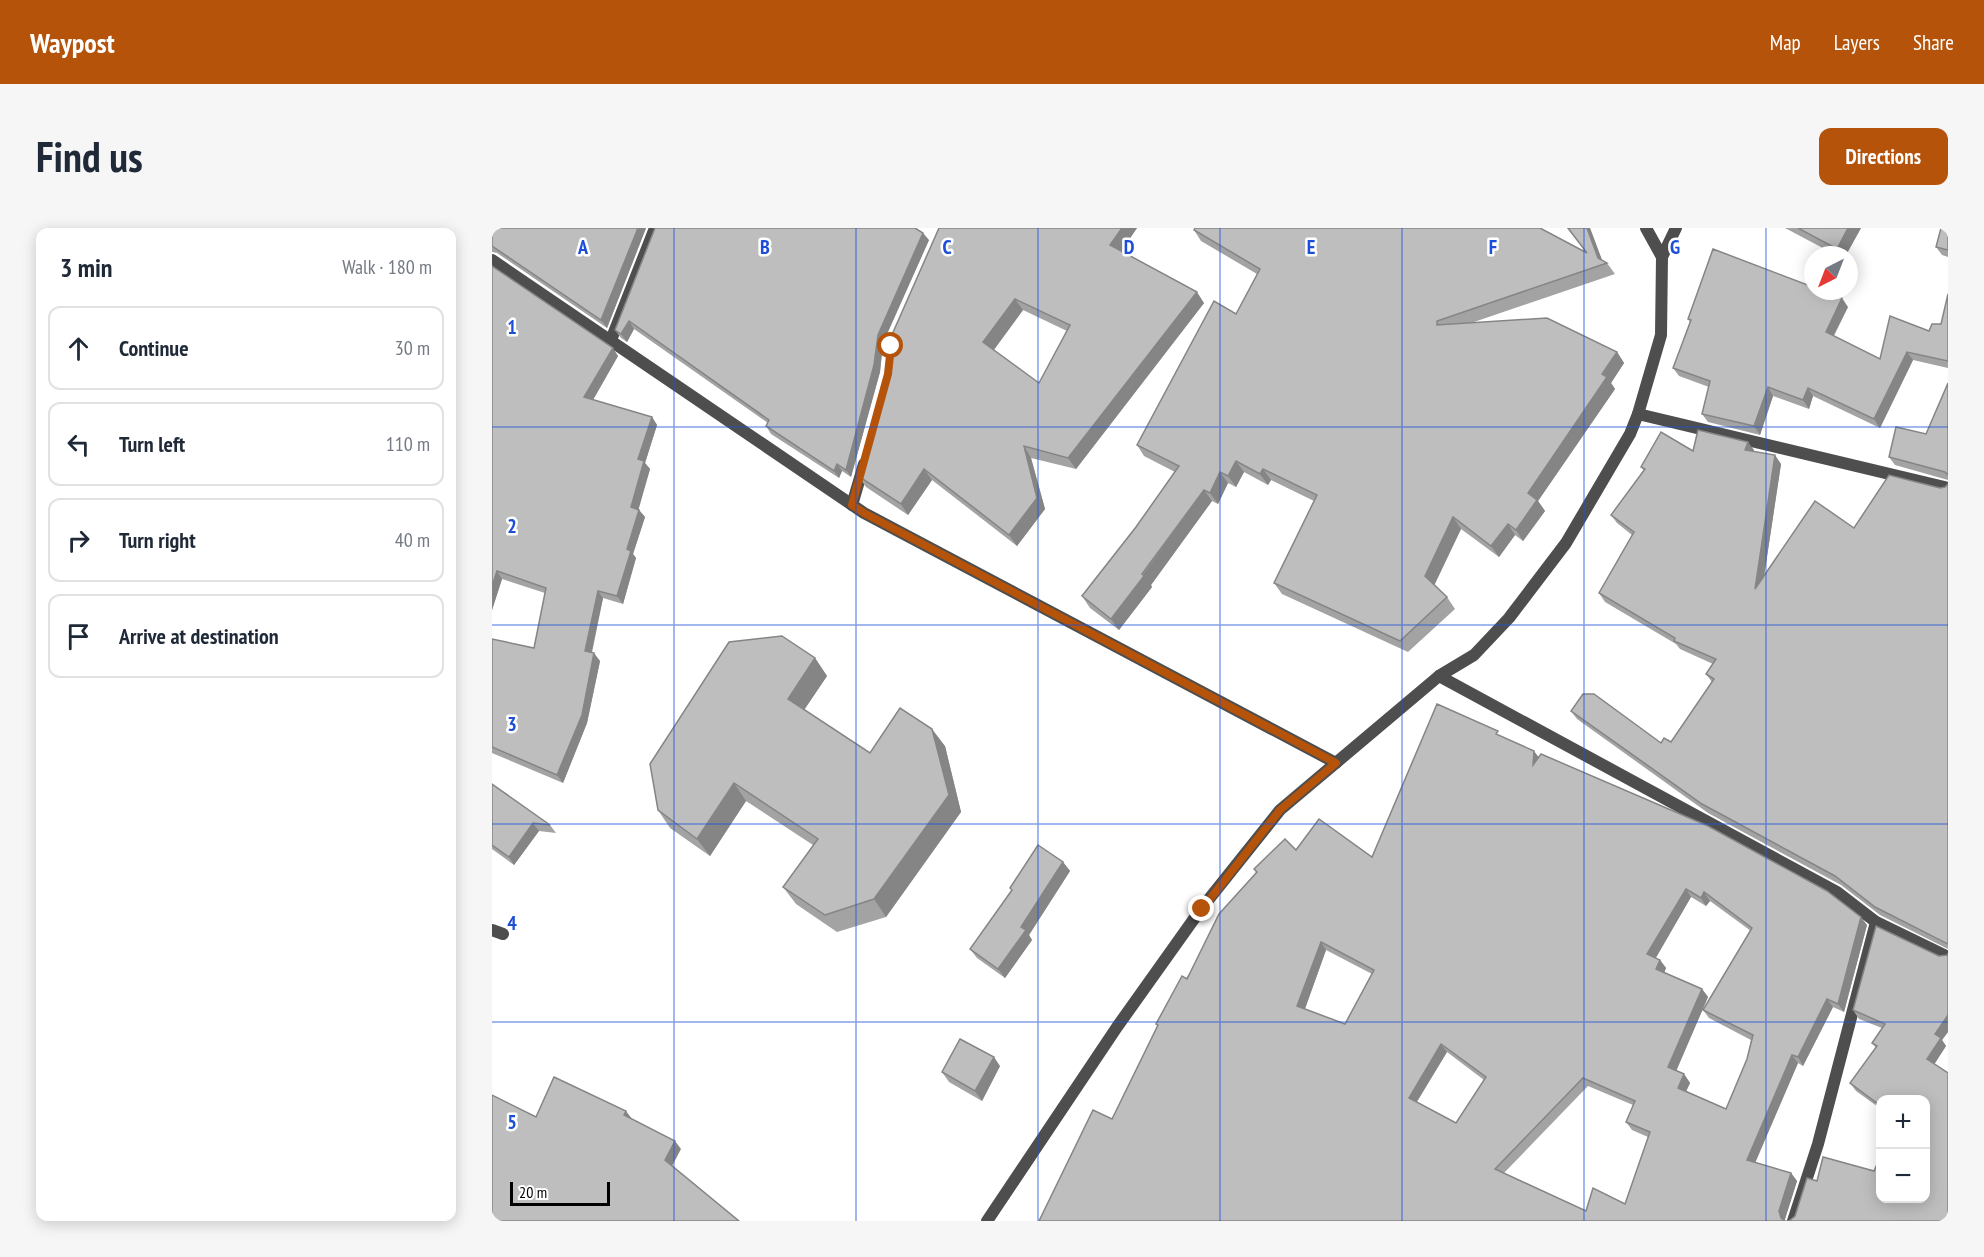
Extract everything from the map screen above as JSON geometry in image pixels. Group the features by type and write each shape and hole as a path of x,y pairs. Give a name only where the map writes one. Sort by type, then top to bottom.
{"street":[{"path":"610,340 655,228"},
{"path":"1646,228 1662,257"},
{"path":"987,1221 1117,1027 1202,909 1280,810 1439,676 1474,655 1509,618 1559,553 1630,434 1638,414 1661,335 1662,257 1676,228"},
{"path":"492,260 864,513 1336,763"},
{"path":"1638,414 1948,488"},
{"path":"852,505 867,451"},
{"path":"1439,676 1837,892 1876,922 1948,957"},
{"path":"1793,1221 1818,1144 1876,922"}],"building":[{"path":"492,228 638,228 601,320 492,246"},
{"path":"655,228 915,228 923,233 878,335 874,365 846,470 837,464 834,471 766,426 769,420 629,321 621,334 615,330"},
{"path":"939,228 1122,228 1110,245 1197,292 1068,458 1024,446 1037,498 1009,535 924,469 901,504 858,476 888,365 891,337","holes":["1015,299 1070,325 1039,383 983,342"]},
{"path":"1195,228 1540,228 1587,253 1568,228 1587,228 1598,258 1607,263 1437,321 1437,325 1547,318 1617,352 1602,374 1607,377 1528,493 1537,500 1516,530 1508,524 1491,546 1453,517 1425,576 1447,597 1400,641 1274,583 1317,495 1263,469 1260,474 1236,461 1228,476 1220,472 1210,493 1204,490 1111,619 1082,596 1136,527 1179,466 1137,445 1214,301 1236,314 1260,269 1194,230"},
{"path":"1798,228 1848,228 1839,246 1831,246"},
{"path":"1941,228 1948,228 1948,250 1936,247"},
{"path":"1713,249 1804,284 1804,300 1841,300 1826,332 1880,359 1890,316 1929,331 1932,324 1941,324 1948,294 1948,361 1907,352 1874,419 1808,388 1803,400 1768,387 1754,426 1702,414 1710,381 1673,368 1691,320 1688,319"},
{"path":"492,266 613,348 584,397 652,417 638,459 644,461 631,507 639,510 627,549 631,551 617,596 598,591 585,651 594,653 582,715 557,775 492,747 492,639 534,648 546,588 497,571 492,586"},
{"path":"1948,383 1948,475 1945,472 1889,457 1896,427 1926,434"},
{"path":"1698,430 1748,442 1745,450 1775,455 1755,589 1815,501 1854,528 1889,475 1940,488 1948,484 1948,944 1875,907 1835,876 1702,804 1571,711 1583,694 1594,694 1661,743 1664,738 1671,742 1714,679 1706,674 1716,659 1674,641 1675,638 1599,593 1634,532 1611,515 1645,469 1641,467 1661,432 1693,451"},
{"path":"782,636 815,658 788,699 870,753 900,708 932,729 949,795 874,899 825,915 783,887 818,839 734,783 697,839 658,810 650,764 729,642"},
{"path":"1437,704 1498,731 1496,734 1534,751 1533,765 1541,754 1708,826 1827,891 1861,917 1838,1004 1827,999 1798,1057 1792,1055 1747,1160 1791,1173 1779,1211 1781,1218 1785,1221 1039,1221 1093,1110 1112,1119 1158,1025 1156,1024 1182,976 1187,979 1219,914 1257,872 1254,869 1285,839 1296,850 1319,819 1372,857","holes":["1686,889 1701,898 1704,892 1752,928 1703,1010 1753,1035 1747,1059 1726,1109 1678,1088 1684,1074 1668,1067 1702,989 1656,969 1660,960 1647,954","1321,942 1374,970 1345,1024 1297,1006","1441,1044 1486,1077 1456,1123 1409,1098","1583,1078 1635,1101 1626,1122 1650,1132 1625,1204 1593,1188 1586,1211 1495,1169"]},
{"path":"492,784 550,825 533,823 509,857 492,845"},
{"path":"1038,845 1063,862 1021,927 1026,930 998,969 970,949 1012,890 1010,888"},
{"path":"1876,926 1939,956 1948,954 1948,1015 1935,1034 1941,1038 1927,1059 1948,1073 1948,1221 1789,1221 1795,1216 1807,1178 1817,1181 1823,1157 1874,1171 1876,1166 1876,1203 1930,1203 1930,1095 1876,1095 1876,1102 1850,1083 1877,1046 1872,1043 1885,1024 1853,1010"},
{"path":"960,1039 994,1057 975,1091 942,1072"},
{"path":"554,1077 626,1111 624,1115 675,1141 665,1160 739,1221 492,1221 492,1095 536,1117"}],"route":[{"path":"891,346 888,374 852,505 1336,763 1280,810 1202,909"}]}
